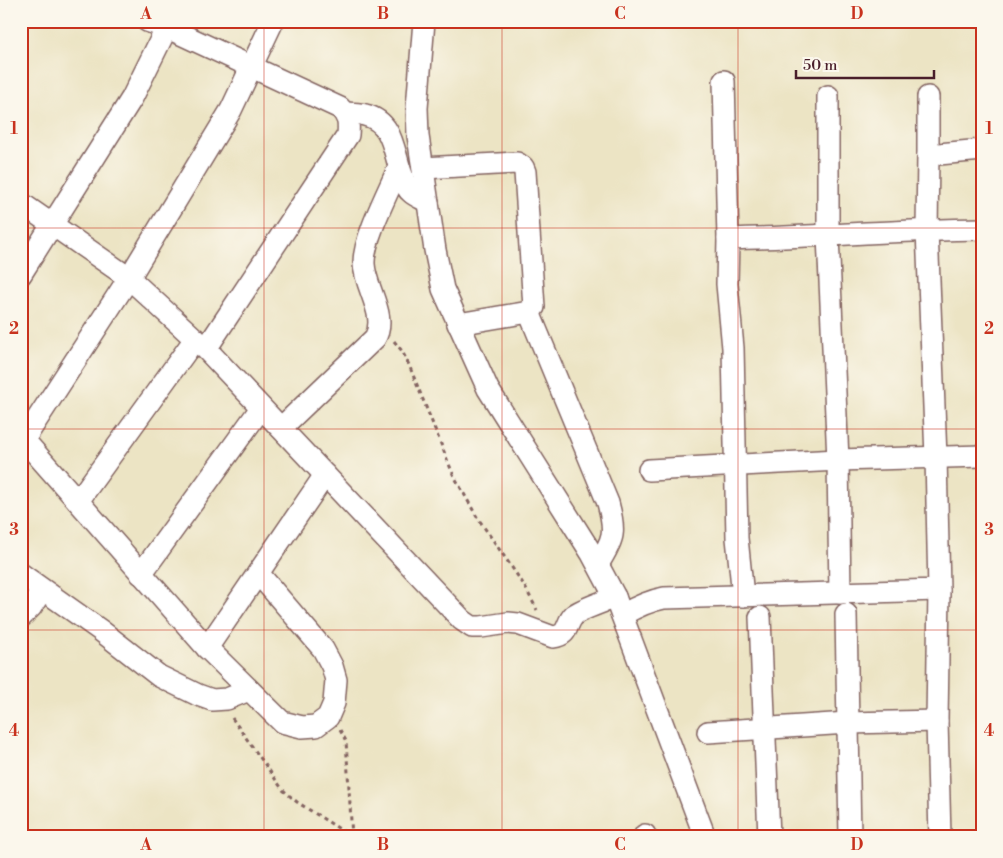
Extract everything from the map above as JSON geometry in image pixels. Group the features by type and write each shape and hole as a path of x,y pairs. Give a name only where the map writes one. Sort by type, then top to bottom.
{"street":[{"path":"78,501 200,344 348,136 349,123 345,113 340,108 252,67 169,25 147,21"},
{"path":"258,573 323,649 332,666 336,680 334,703 328,716 316,726 302,727 282,722 207,648 78,501 23,442 129,278 231,110 273,21"},
{"path":"424,21 416,108 418,136 435,250 443,289 488,389 598,564 619,606 705,837"},
{"path":"21,274 132,98 169,25"},
{"path":"724,81 728,240 727,284 733,348 737,538 743,596"},
{"path":"828,96 828,236 848,723 850,837"},
{"path":"928,97 927,230 939,590 937,721 940,837"},
{"path":"345,113 365,115 378,120 387,129 394,143 405,184 410,192 428,202"},
{"path":"928,155 982,150"},
{"path":"423,168 517,163 523,167 525,172 534,307 530,312 458,324"},
{"path":"281,428 375,338 380,330 364,266 364,254 368,240 399,167"},
{"path":"21,203 53,223 129,278 200,344 462,620 472,627 481,628 508,623 518,624 553,637 563,634 575,615 619,606 638,605 651,600 743,596 843,604 939,590"},
{"path":"728,240 982,229"},
{"path":"530,312 608,503 613,520 613,535 610,546 598,564"},
{"path":"141,574 261,408"},
{"path":"649,470 838,460 982,456"},
{"path":"207,648 325,475"},
{"path":"21,574 100,630 158,676 212,700 220,701 249,690"},
{"path":"21,617 31,607 42,590"},
{"path":"760,617 769,837"},
{"path":"708,732 848,723 937,721"}],"path":[{"path":"380,330 391,338 402,351 453,474 477,517 524,585 542,621 544,633"},
{"path":"220,701 283,790 297,802 352,837"},
{"path":"328,716 343,732 346,741 352,837"}]}
